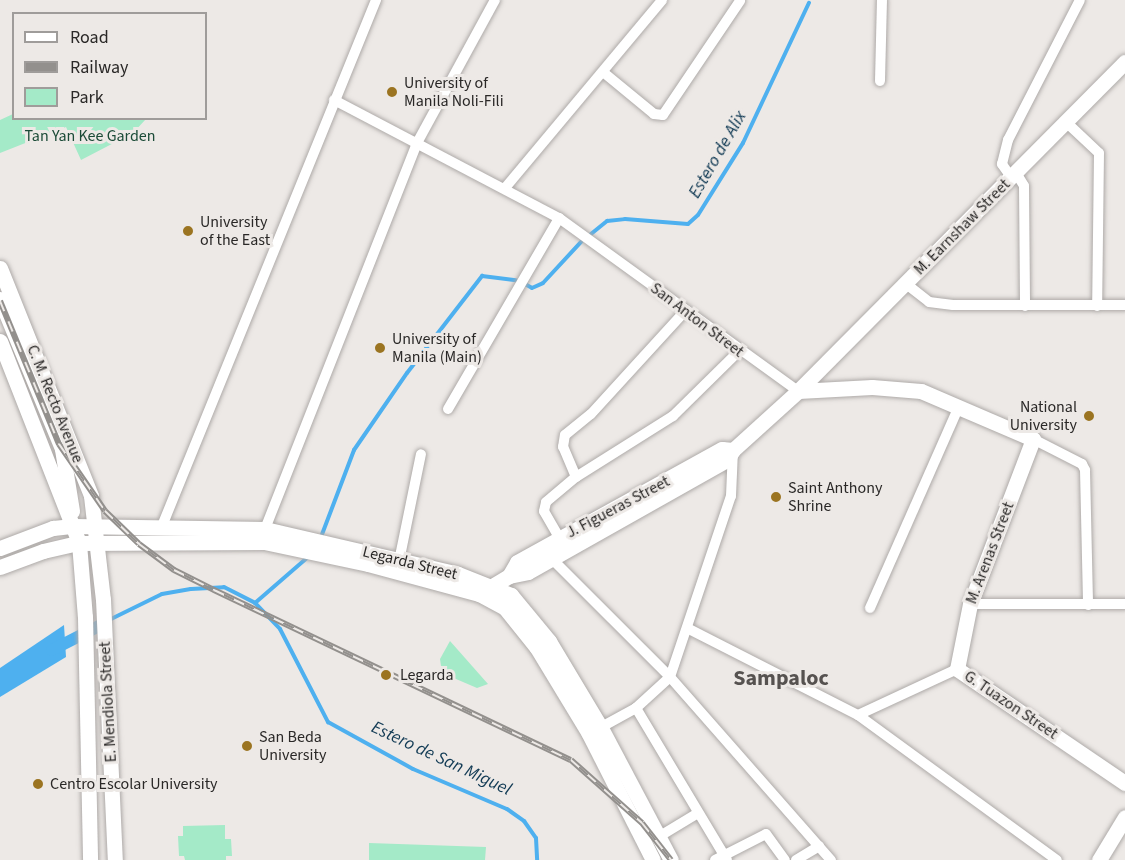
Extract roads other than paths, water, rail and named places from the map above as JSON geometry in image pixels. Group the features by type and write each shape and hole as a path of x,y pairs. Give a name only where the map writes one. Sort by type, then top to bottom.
{"street":[{"path":"162,526 376,0"},
{"path":"265,529 417,142 495,0"},
{"path":"505,188 662,0"},
{"path":"880,81 882,0"},
{"path":"1025,306 1024,186 1002,164 1008,140 1080,0"},
{"path":"603,72 654,114 663,115 740,1"},
{"name":"M. Earnshaw Street","path":"798,391 1125,62"},
{"name":"San Anton Street","path":"334,100 560,218 739,351 798,391"},
{"path":"1066,122 1099,153 1097,306"},
{"path":"448,409 560,218"},
{"name":"C. M. Recto Avenue","path":"0,268 91,496 98,543"},
{"path":"905,284 929,302 1025,306 1125,305"},
{"name":"C. M. Recto Avenue","path":"0,300 62,449 73,526"},
{"path":"576,477 563,447 565,435 591,414 685,311"},
{"name":"C. M. Recto Avenue","path":"0,341 79,543"},
{"path":"560,539 543,506 576,477 673,416 739,351"},
{"path":"798,391 872,387 921,391 1033,439 1084,466 1088,605"},
{"name":"J. Figueras Street","path":"509,576 517,562 560,539 609,520 701,476 727,460 733,450 798,391"},
{"path":"870,608 958,406"},
{"name":"M. Arenas Street","path":"957,669 970,604 1033,439"},
{"path":"595,731 636,708 670,677 731,496 733,450"},
{"path":"398,566 421,454"},
{"name":"J. Figueras Street","path":"485,590 509,576 528,572 552,559 609,520"},
{"name":"Legarda Street","path":"0,548 53,528 73,526 265,529 516,598 530,614 595,731 660,836 671,860"},
{"name":"Legarda Street","path":"0,567 43,551 79,543 264,542 398,566"},
{"name":"E. Mendiola Street","path":"79,543 85,617 90,860"},
{"name":"E. Mendiola Street","path":"98,543 103,599 115,860"},
{"path":"552,559 670,677 831,860"},
{"path":"970,604 1125,604"},
{"path":"687,628 858,715 1057,860"},
{"name":"G. Tuazon Street","path":"858,715 957,669 1125,783"},
{"path":"636,708 722,858 766,834 785,860"},
{"name":"Legarda Street","path":"595,731 653,860"},
{"path":"660,836 698,813"},
{"path":"1099,860 1125,817"},
{"path":"796,860 819,846"}],"water":[{"path":"64,625 66,657 0,697 0,668"}],"waterway":[{"name":"Estero de Alix","path":"591,234 607,221 625,219 688,224 698,215 743,143 809,3"},
{"name":"Estero de Alix","path":"523,283 532,288 543,283 581,242"},
{"name":"Estero de Alix","path":"321,537 354,450 407,373 482,276 516,280"},
{"name":"Estero de Alix","path":"255,603 307,558"},
{"name":"Estero de San Miguel","path":"109,620 162,594 191,589 224,587 255,603 280,629 328,722 413,769 507,809 524,821 536,838 537,860"},
{"name":"Estero de San Miguel","path":"52,650 99,626"}],"railway":[{"path":"0,301 59,444 105,511 139,544 174,570 571,760 642,823 671,860"}],"place":[{"name":"University of Manila Noli-Fili","path":"392,92"},
{"name":"University of the East","path":"188,231"},
{"name":"University of Manila (Main)","path":"380,348"},
{"name":"National University","path":"1089,416"},
{"name":"Saint Anthony Shrine","path":"776,497"},
{"name":"Legarda","path":"386,675"},
{"name":"San Beda University","path":"247,746"},
{"name":"Centro Escolar University","path":"38,784"}],"district":[{"name":"Sampaloc","path":"781,679"}],"park label":[{"name":"Tan Yan Kee Garden","path":"90,136"}]}
